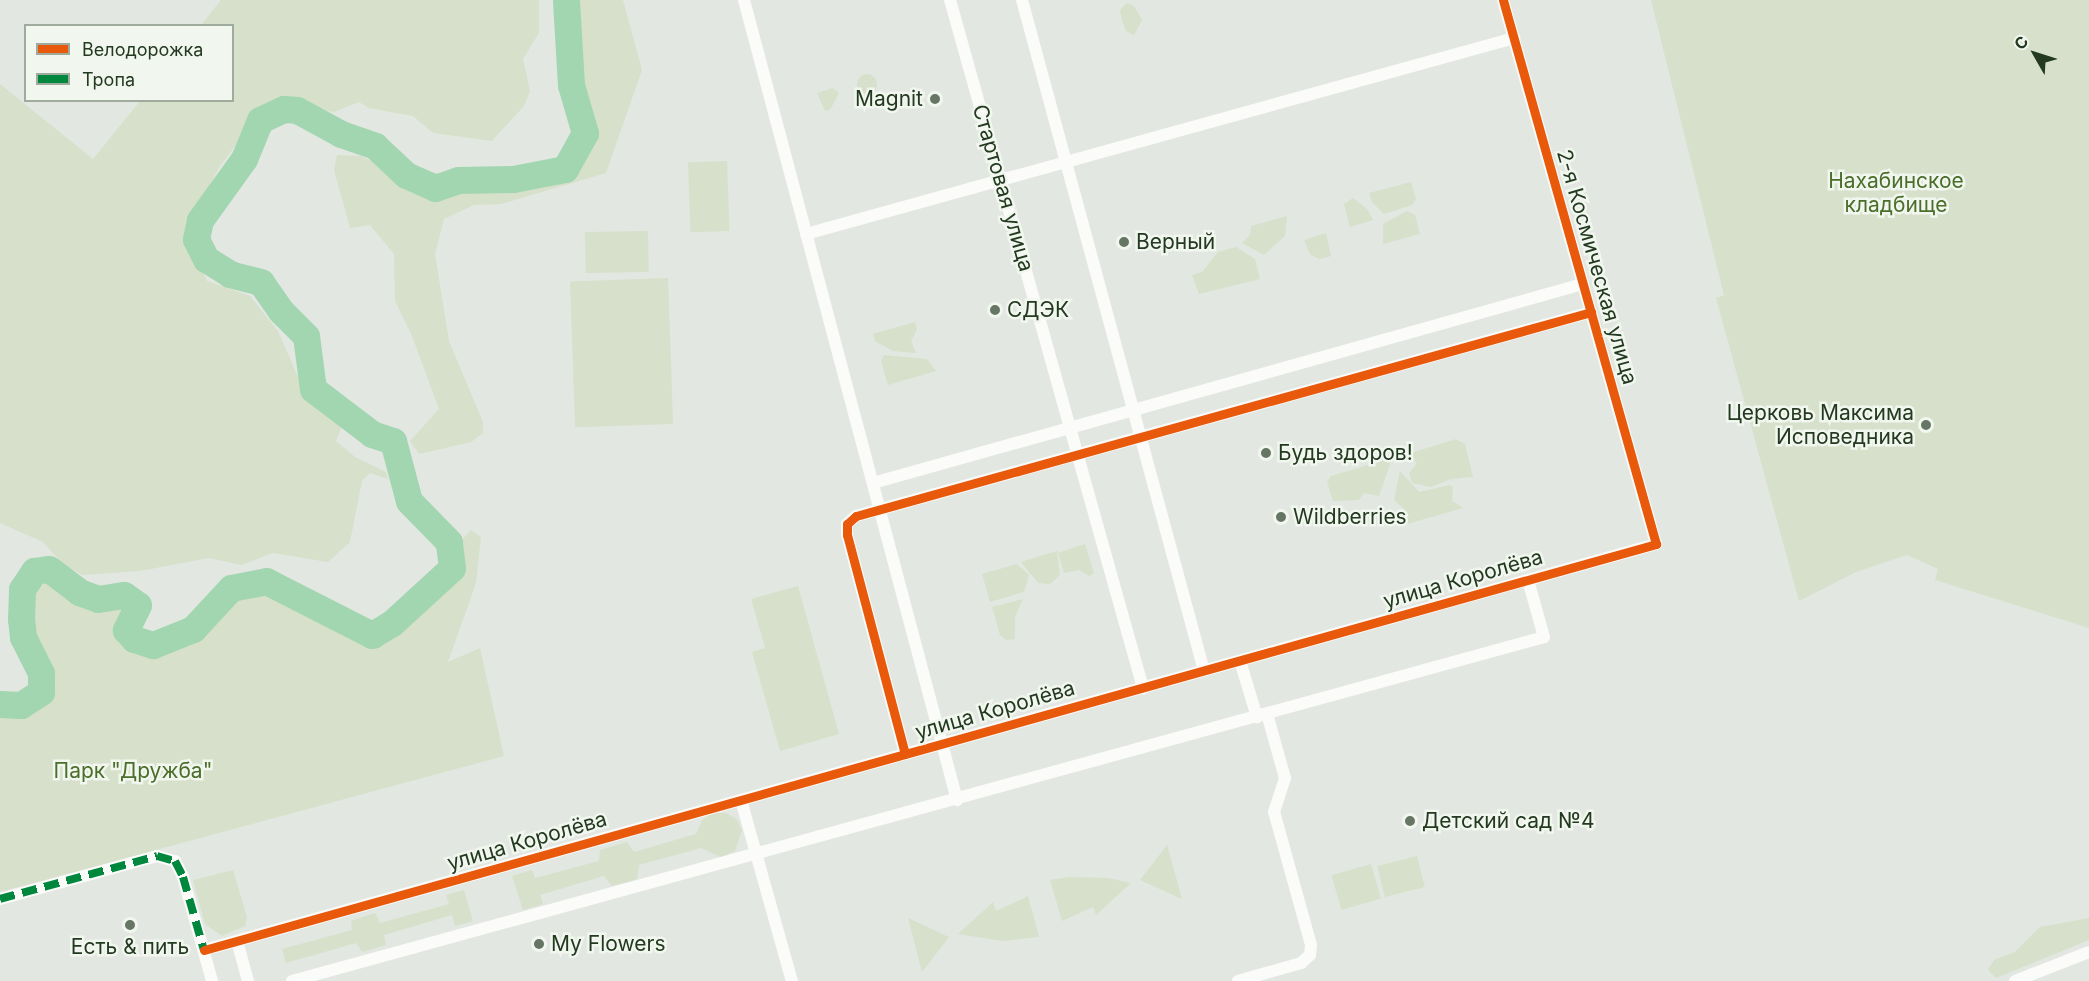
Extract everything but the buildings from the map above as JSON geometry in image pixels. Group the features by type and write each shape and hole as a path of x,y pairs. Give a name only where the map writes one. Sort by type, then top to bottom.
{"street":[{"path":"744,0 957,800"},
{"name":"Стартовая улица","path":"950,0 1143,688"},
{"path":"1022,0 1204,670"},
{"name":"2-я Космическая улица","path":"1503,0 1656,544"},
{"path":"806,234 1514,38"},
{"path":"873,483 1583,284"},
{"path":"905,754 847,534 847,524 856,516 1591,312"},
{"name":"улица Королёва","path":"204,950 1656,544"},
{"name":"улица Королёва","path":"292,981 1544,637 1528,580"},
{"path":"1238,981 1301,963 1310,955 1311,945 1274,812 1285,778 1240,661"},
{"path":"741,800 792,981"},
{"path":"0,898 157,856 175,861 213,981"},
{"path":"237,941 248,981"},
{"path":"2015,981 2089,952"}],"green space":[{"path":"221,0 539,0 539,33 523,59 530,91 524,106 492,141 433,133 413,116 369,108 359,102 334,112 272,100 257,109 248,129 220,166 188,225 194,250 207,281 250,296 278,331 301,384 317,408 342,426 336,441 355,457 386,472 388,479 370,473 362,481 350,542 328,562 273,553 241,565 209,558 140,571 83,575 64,565 43,542 0,523 0,84 93,159 139,102 234,102 234,24 202,24"},
{"path":"563,0 623,0 642,70 606,173 501,204 474,205 444,219 435,254 449,341 483,422 483,433 471,442 419,454 410,441 439,409 412,336 395,301 394,254 370,225 350,228 334,170 337,155 361,156 387,169 404,186 419,167 435,173 502,179 553,169 567,161 580,149 582,94 579,78 563,47"},
{"name":"Нахабинское кладбище","path":"1651,0 2089,0 2089,628 1935,580 1938,569 1907,555 1856,572 1799,601 1716,298 1724,295"},
{"path":"1127,3 1134,6 1142,20 1134,35 1126,31 1122,20 1120,10"},
{"path":"867,74 874,77 877,84 874,91 867,94 860,91 857,84 860,77"},
{"path":"833,88 839,93 830,110 825,111 817,93"},
{"path":"727,161 729,231 690,232 688,162"},
{"path":"1411,182 1416,199 1412,205 1384,214 1372,202 1369,193"},
{"path":"1353,198 1367,209 1373,220 1350,227 1344,204"},
{"path":"1407,211 1415,215 1420,234 1383,244 1383,224"},
{"path":"1287,216 1285,236 1264,255 1242,243 1250,235 1251,226"},
{"path":"648,231 649,272 586,273 585,232"},
{"path":"1326,233 1331,256 1319,259 1310,254 1304,240"},
{"path":"1236,247 1255,259 1260,279 1199,294 1192,275 1202,272 1218,252"},
{"path":"668,278 673,424 575,427 570,281"},
{"path":"915,322 917,330 911,341 916,353 893,351 875,341 873,334"},
{"path":"884,355 927,359 936,371 888,385 881,361"},
{"path":"1456,439 1465,444 1473,477 1451,479 1431,487 1412,483 1409,473 1417,463 1408,454"},
{"path":"1392,458 1379,496 1364,493 1359,500 1333,501 1327,482 1331,476"},
{"path":"1400,471 1419,492 1450,485 1453,487 1452,501 1463,508 1400,526 1406,511 1394,500"},
{"name":"Парк \"Дружба\"","path":"471,530 481,537 476,583 448,662 480,648 504,756 0,892 0,705 46,693 51,676 26,630 24,595 30,579 48,576 89,606 107,601 125,605 123,622 127,639 140,650 158,650 191,636 202,623 248,594 283,598 352,626 366,636 384,634 399,625 441,563"},
{"path":"1085,544 1094,573 1089,576 1079,570 1064,573 1058,553"},
{"path":"1057,551 1060,575 1050,584 1038,583 1021,562"},
{"path":"1017,564 1029,575 1024,592 990,602 982,574"},
{"path":"798,586 839,734 780,751 752,652 765,648 751,599"},
{"path":"1023,599 1015,617 1015,639 1006,640 1000,635 992,607"},
{"path":"713,813 726,813 736,819 742,830 735,851 721,857 701,848 639,865 637,879 612,886 604,876 540,895 543,904 523,910 512,876 532,870 535,878 599,861 600,850 627,842 634,852 696,834 702,820"},
{"path":"1167,845 1182,899 1140,880"},
{"path":"1417,856 1425,887 1385,897 1377,866"},
{"path":"1371,864 1381,899 1342,910 1332,875"},
{"path":"233,870 247,917 245,926 222,936 205,924 193,880"},
{"path":"1069,877 1108,878 1131,883 1096,915 1093,907 1062,921 1050,880"},
{"path":"464,890 473,921 455,926 452,915 384,935 386,945 362,952 356,943 286,963 282,949 352,930 351,921 375,913 380,923 449,904 446,895"},
{"path":"1028,896 1039,937 1003,941 958,934 993,902 996,911"},
{"path":"908,918 949,937 922,972"},
{"path":"2089,918 2089,940 1996,978 1988,970 1994,960 2015,952 2040,927"}],"waterway":[{"path":"0,704 21,705 41,692 41,673 23,637 21,619 22,589 34,571 49,569 79,592 98,599 124,595 138,605 126,630 134,639 153,645 193,629 231,588 266,581 372,635 392,623 452,568 449,542 409,501 393,441 372,434 313,389 306,336 281,311 261,282 230,274 206,259 196,239 200,220 244,159 260,120 284,109 297,110 341,134 375,146 406,175 435,188 458,180 513,179 565,169 585,133 571,85 566,0"}],"marked path":[{"path":"0,899 157,856 175,861 183,877 204,950"}],"cycle path":[{"path":"204,950 1656,544 1503,0"},
{"path":"905,754 847,535 847,524 856,516 1591,312"}],"place":[{"name":"Magnit","path":"935,99"},
{"name":"Верный","path":"1124,242"},
{"name":"СДЭК","path":"995,310"},
{"name":"Церковь Максима Исповедника","path":"1926,425"},
{"name":"Будь здоров!","path":"1266,453"},
{"name":"Wildberries","path":"1281,517"},
{"name":"Детский сад №4","path":"1410,821"},
{"name":"Есть & пить","path":"130,925"},
{"name":"My Flowers","path":"539,944"}]}
